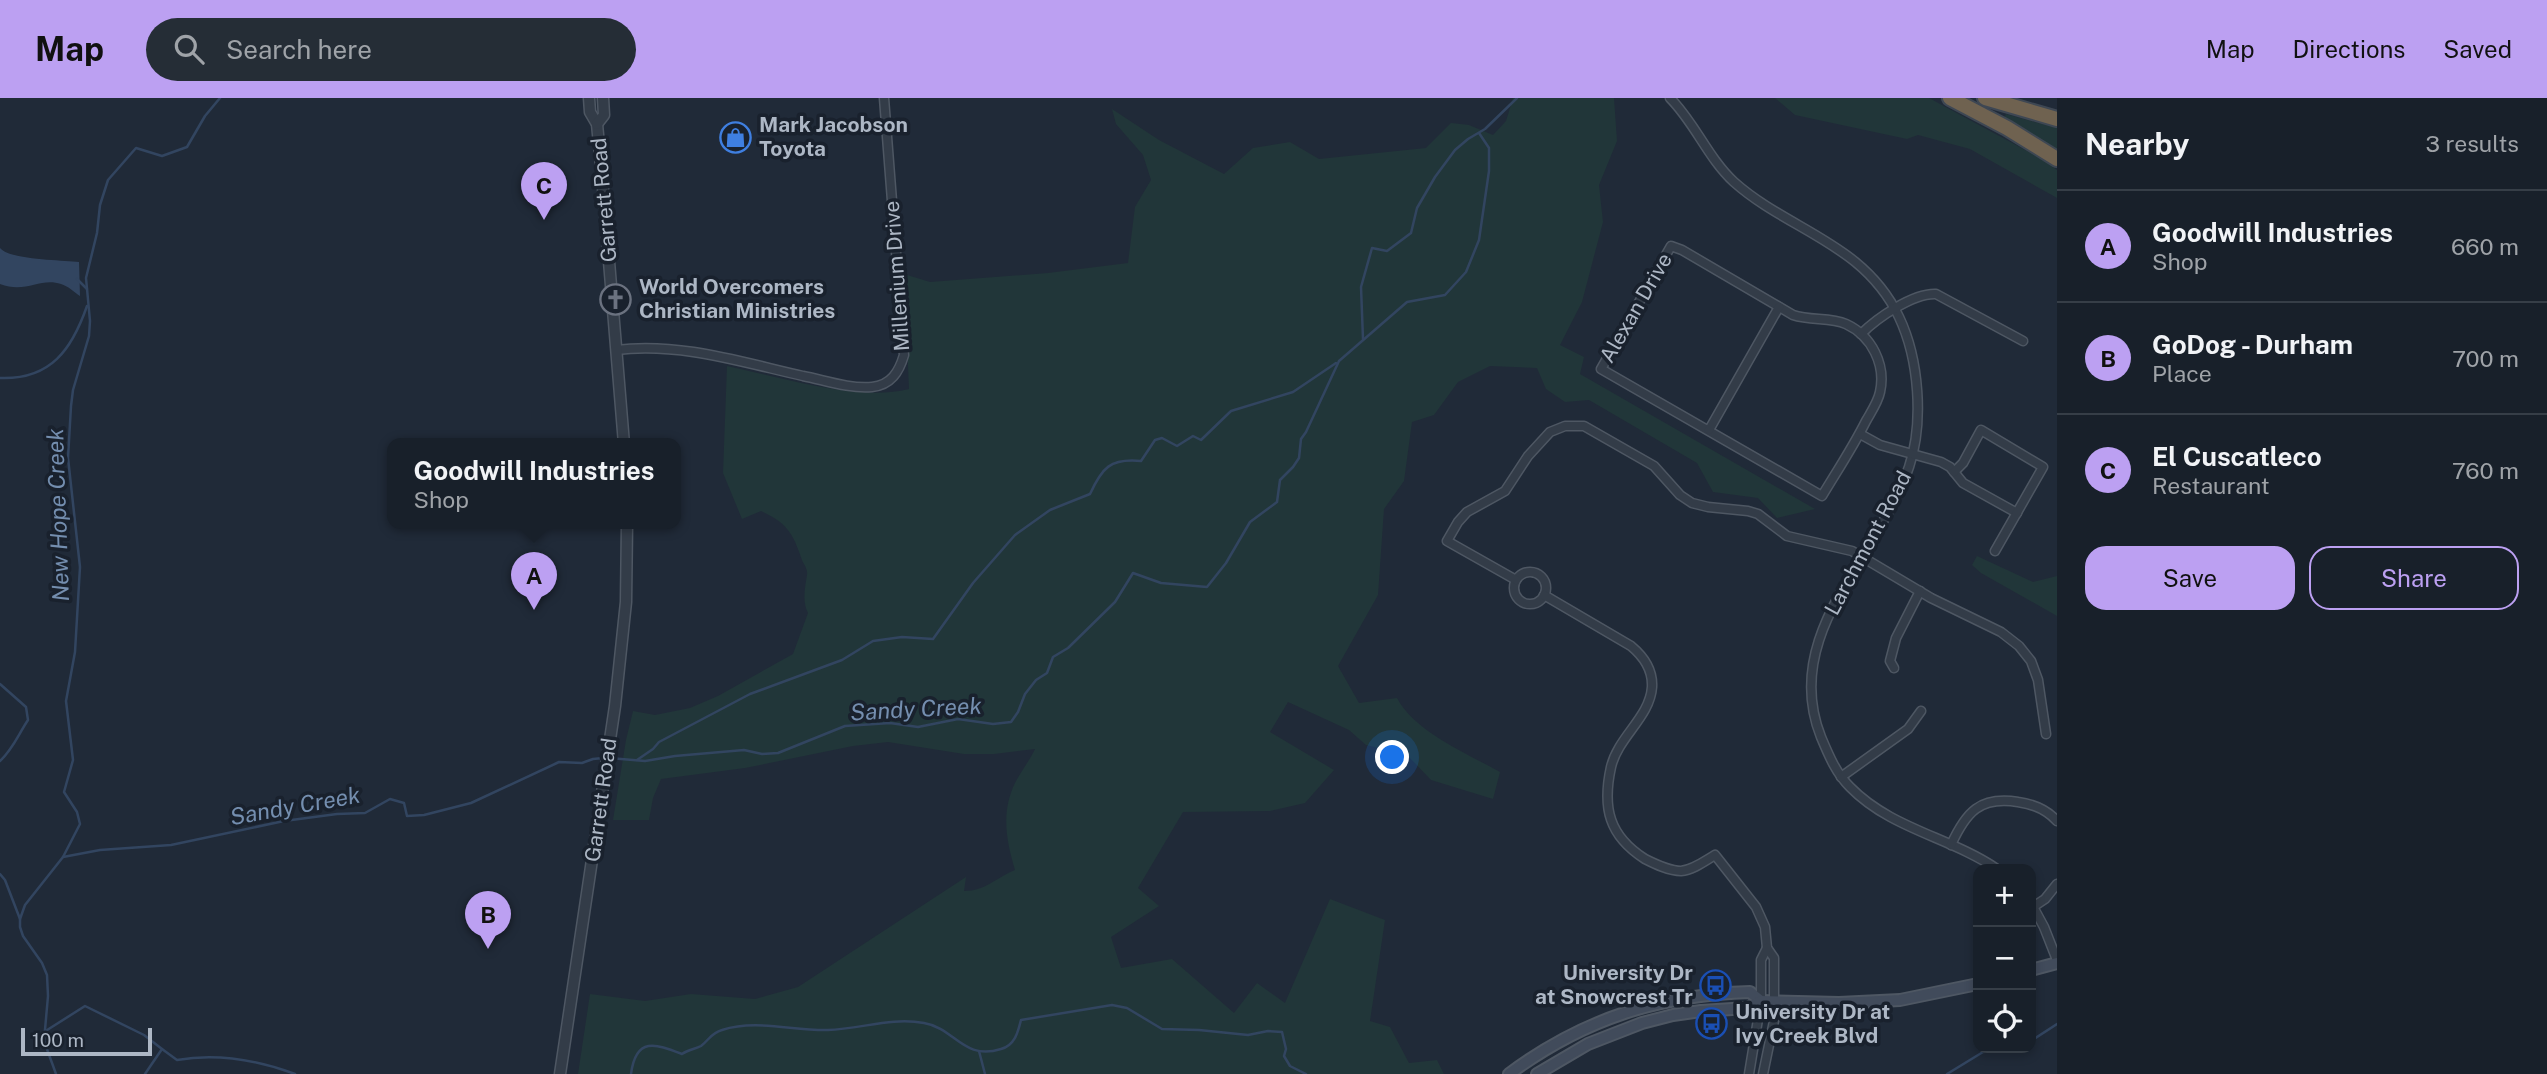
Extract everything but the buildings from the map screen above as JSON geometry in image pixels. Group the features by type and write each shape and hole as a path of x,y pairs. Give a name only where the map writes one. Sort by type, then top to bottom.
{"highway":[{"path":"1950,98 2007,128 2057,159"},
{"path":"1985,98 2057,119"}],"main road":[{"path":"2036,968 2057,962"},
{"path":"1537,1074 1588,1044 1642,1023 1701,1011 1748,1008 1760,1001 1839,1003 1900,1000 1973,985"},
{"path":"1509,1074 1585,1027 1628,1012 1705,994 1750,992 1760,1001"}],"street":[{"name":"Garrett Road","path":"589,98 590,112 597,124 623,438"},
{"name":"Garrett Road","path":"597,124 604,115 603,98"},
{"name":"Millenium Drive","path":"616,350 685,349 843,385 874,387 892,379 899,370 904,355 884,98"},
{"name":"Larchmont Road","path":"1670,98 1690,120 1730,178 1755,199 1849,255 1874,279 1895,310 1908,341 1914,373 1917,416 1913,452 1900,488 1824,625 1813,659 1813,712 1830,760 1841,778 1874,808 1987,864"},
{"name":"Alexan Drive","path":"1671,246 1779,307 1803,318 1839,322 1861,334 1878,359 1882,380 1880,394 1860,434 1822,496 1601,369 1671,246"},
{"path":"1861,334 1877,320 1918,296 1936,294 2023,341"},
{"path":"1709,430 1779,307"},
{"path":"1516,580 1447,541 1467,512 1505,491 1528,456 1550,432 1574,424 1584,426 1654,466 1680,495 1692,503 1708,508 1748,510 1758,514 1787,536 1834,545 1862,556 1920,591 2001,632 2026,653 2038,680 2046,734"},
{"path":"1954,472 1963,463 1981,430 2043,467 1995,551"},
{"path":"1860,434 1880,445 1913,452 1941,462 1963,483 2017,513"},
{"name":"Garrett Road","path":"560,1074 610,739 626,602 627,529"},
{"path":"1524,573 1535,573 1545,585 1544,595 1537,602 1522,602 1514,590 1516,580 1524,573"},
{"path":"1894,668 1890,661 1896,638 1920,591"},
{"path":"1544,595 1631,646 1642,655 1652,676 1650,699 1618,748 1611,764 1607,792 1608,812 1614,829 1624,843 1654,864 1681,871 1697,866 1714,855 1756,907 1765,927 1767,947 1774,958 1773,1026 1763,1074"},
{"path":"1841,778 1908,729 1921,711"},
{"path":"1951,845 1966,819 1983,804 1996,799 2032,805 2049,813 2057,821"},
{"path":"2036,903 2045,899 2057,884"},
{"path":"2036,912 2057,962"},
{"path":"1749,1074 1760,1001 1761,960 1767,947"}],"green space":[{"path":"1513,98 1614,98 1617,141 1599,185 1603,222 1582,302 1560,345 1584,357 1580,374 1815,509 1777,518 1758,498 1713,492 1697,463 1589,400 1565,402 1546,389 1537,368 1490,366 1458,382 1434,415 1412,422 1404,481 1384,509 1378,595 1338,666 1359,703 1397,698 1405,710 1429,731 1500,772 1493,799 1431,780 1407,755 1366,745 1349,730 1288,702 1270,732 1334,770 1305,803 1270,811 1183,812 1138,888 1159,906 1111,937 1121,968 1172,959 1234,1013 1257,983 1285,1003 1330,899 1385,920 1370,1021 1390,1027 1409,1063 1437,1060 1444,1074 578,1074 590,994 645,1001 691,994 755,999 798,987 966,877 964,891 985,886 1015,870 1007,837 1006,815 1015,783 1035,749 994,754 964,754 888,742 853,746 745,768 661,779 653,798 649,820 613,820 633,711 655,715 690,708 718,696 793,654 808,613 805,599 807,571 792,536 777,520 761,511 742,519 723,473 727,366 843,390 889,392 909,389 904,274 930,282 1048,273 1128,263 1135,207 1151,180 1143,155 1116,124 1112,109 1159,140 1224,174 1253,148 1290,142 1319,159 1426,148 1451,123 1469,125 1493,135 1506,121"},
{"path":"1775,98 1929,98 2040,158 2057,170 2057,198 1970,149 1918,135 1907,139 1795,115"},
{"path":"2006,114 2057,128 2057,154 2003,120"},
{"path":"1977,556 2033,582 2057,576 2057,616 1981,573 1972,565"}],"water":[{"path":"0,248 25,257 79,262 80,296 66,286 53,282 25,287 0,284"}],"waterway":[{"name":"New Hope Creek","path":"56,1074 44,1041 47,975 23,936 20,919 25,905 63,857 80,824 77,812 64,792 73,760 66,701 75,652 80,567 68,458 73,390 89,336 86,278 97,233 100,205 108,180 136,148 162,156 187,147 205,116 220,98"},
{"name":"Sandy Creek","path":"1363,339 1361,287 1372,248 1387,251 1411,233 1417,208 1455,150 1485,129 1517,98"},
{"name":"Sandy Creek","path":"609,758 645,761 744,750 762,754 778,753 845,726 890,723 918,727 958,719 993,724 1011,722 1025,694 1036,680 1047,673 1053,657 1068,648 1115,602 1133,573 1161,583 1207,587 1226,563 1250,522 1277,502 1280,480 1299,458 1301,439 1339,361 1407,302 1445,295 1466,272 1479,240 1489,171 1489,148 1479,133"},
{"name":"New Hope Creek","path":"77,279 87,289"},
{"path":"0,378 33,374 57,359 74,336 87,306"},
{"path":"637,760 659,742 750,694 842,660 873,641 902,637 933,639 973,583 1015,535 1050,510 1090,494 1108,467 1122,461 1141,461 1155,440 1162,438 1177,446 1193,436 1201,440 1231,411 1293,392 1336,363"},
{"path":"0,684 26,707 28,720 0,761"},
{"name":"Sandy Creek","path":"63,857 100,850 171,845 284,821 365,813 390,799 404,803 407,816 424,815 471,803 559,762 582,763 603,758"},
{"path":"0,874 5,880 20,919"},
{"path":"631,1074 637,1053 642,1048 656,1046 682,1054 701,1046 718,1031 748,1025 828,1030 888,1022 924,1023 935,1026 968,1047 988,1052 1010,1044 1021,1020 1112,1005 1127,1008 1162,1029 1248,1035 1268,1031 1282,1032 1286,1049 1284,1056 1290,1066 1306,1074"},
{"path":"44,1032 85,1006 144,1035 162,1049 145,1074"},
{"path":"2036,1038 2057,1024"},
{"path":"162,1049 177,1060 207,1057 237,1059 295,1074"},
{"path":"979,1051 985,1074"},
{"path":"1947,1074 1981,1053"}],"place":[{"name":"Mark Jacobson Toyota","path":"736,137"},
{"name":"El Cuscatleco","path":"544,220"},
{"name":"World Overcomers Christian Ministries","path":"616,299"},
{"name":"Goodwill Industries","path":"534,610"},
{"name":"GoDog - Durham","path":"488,949"},
{"name":"University Dr at Snowcrest Tr","path":"1716,985"},
{"name":"University Dr at Ivy Creek Blvd","path":"1712,1024"}]}
